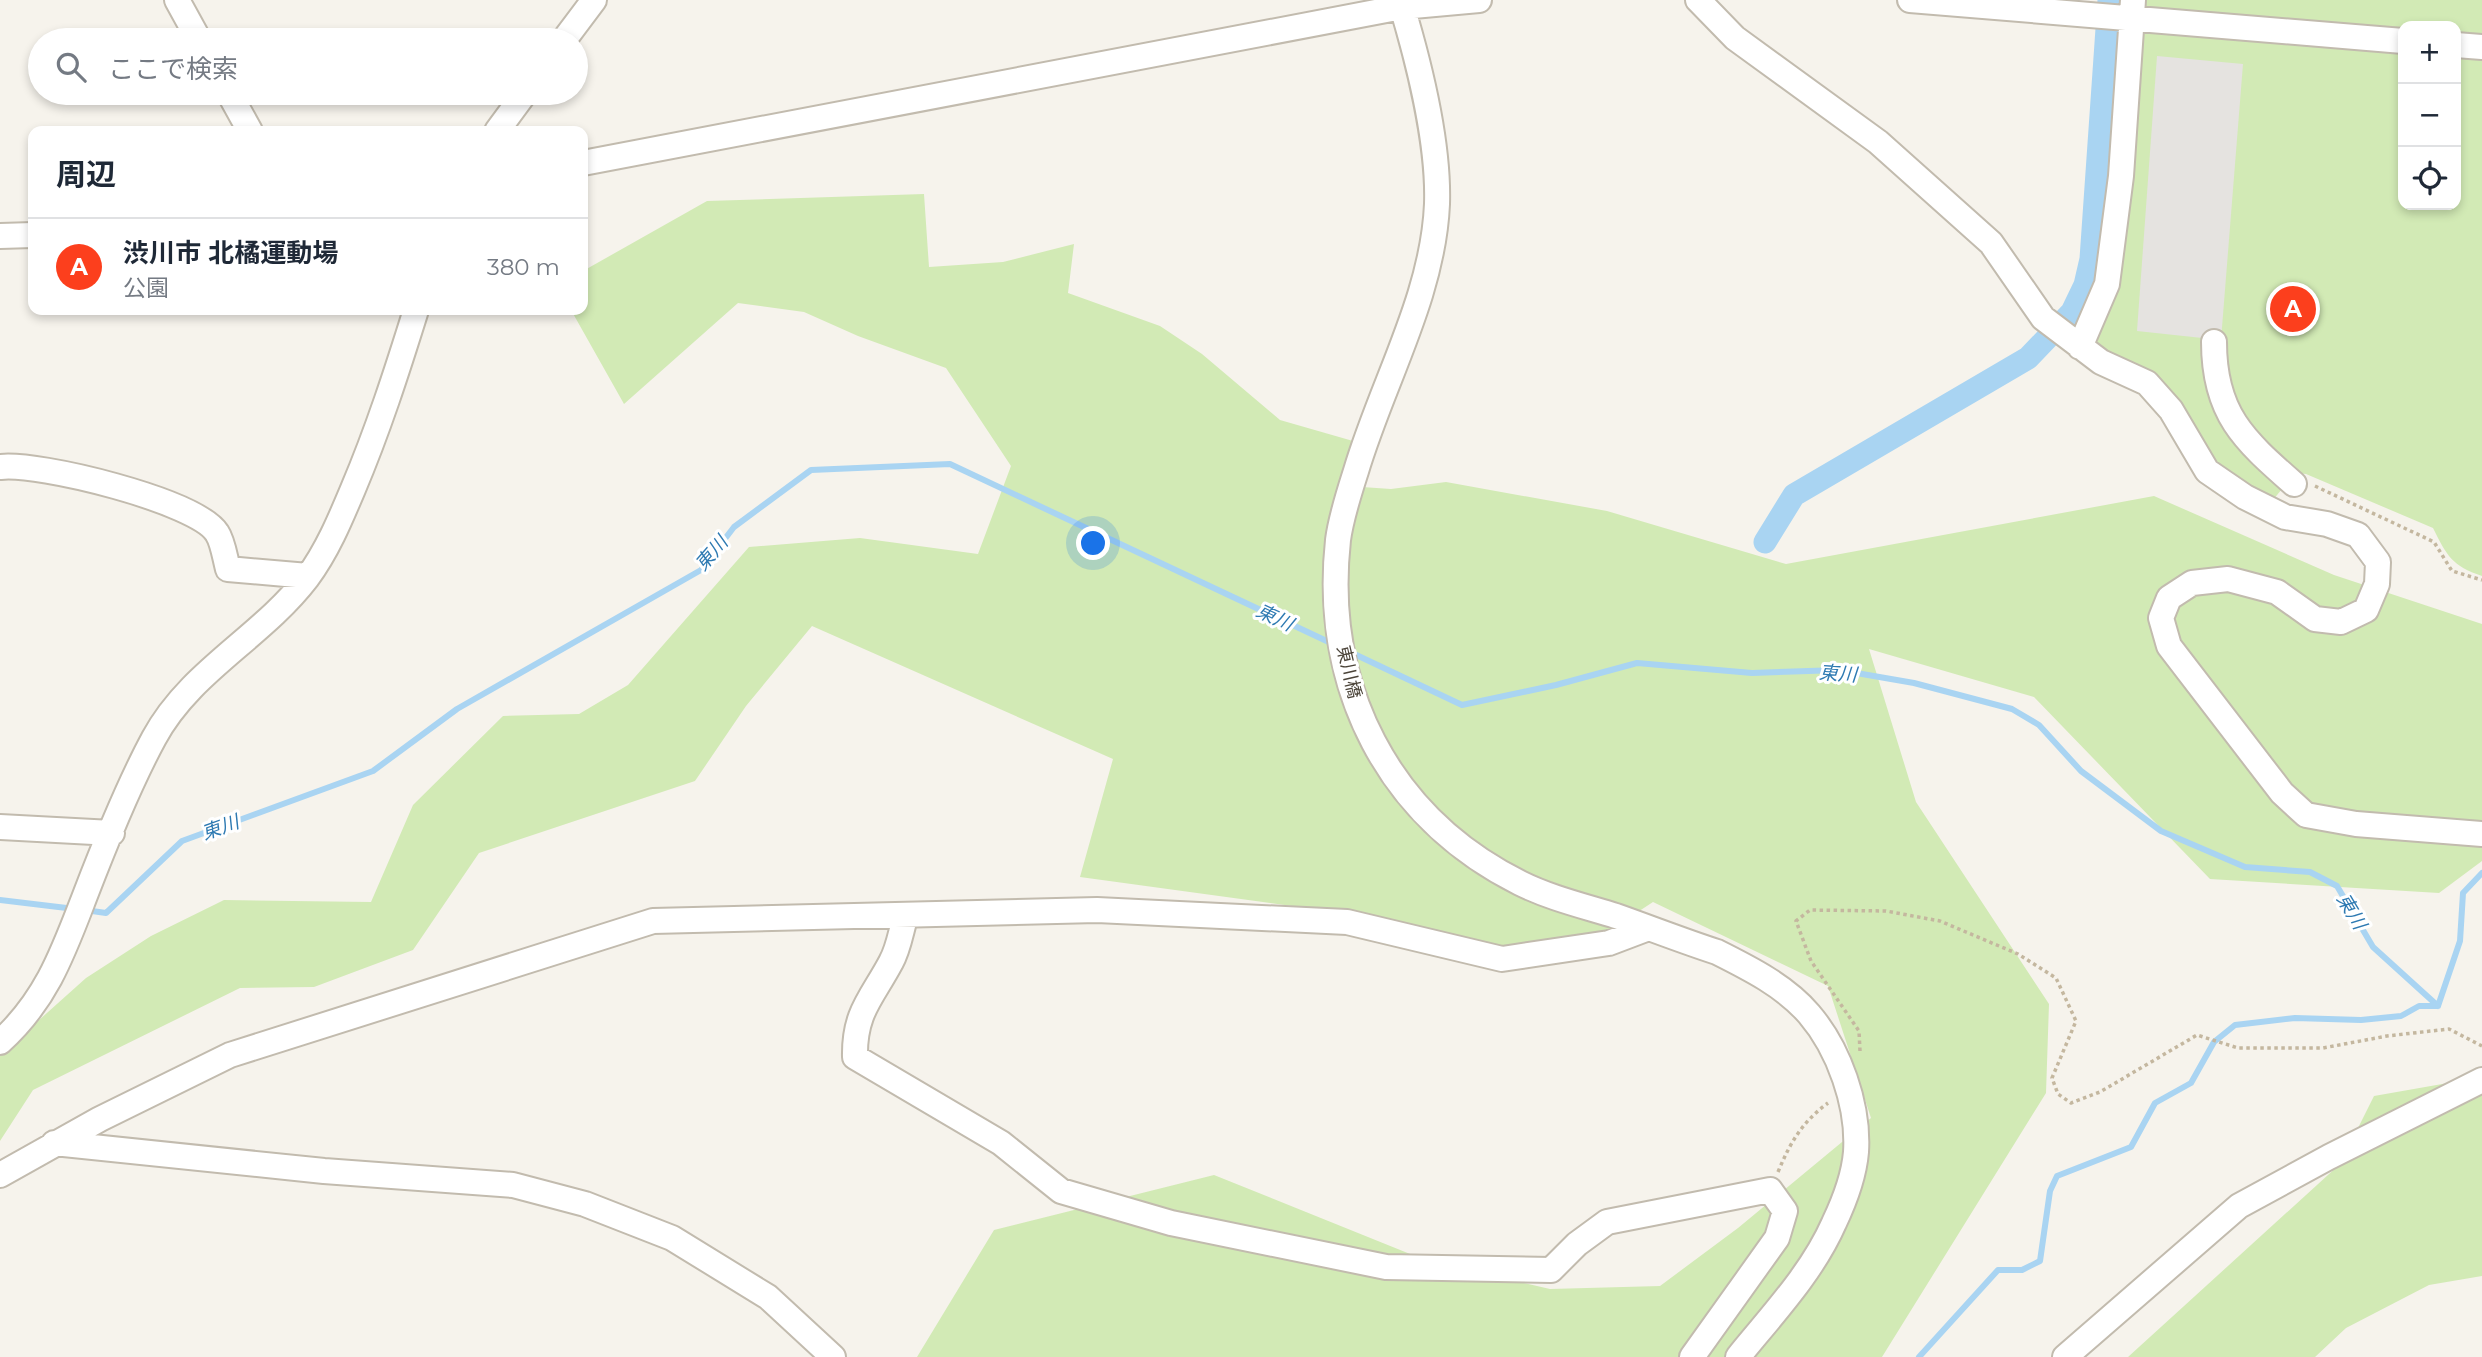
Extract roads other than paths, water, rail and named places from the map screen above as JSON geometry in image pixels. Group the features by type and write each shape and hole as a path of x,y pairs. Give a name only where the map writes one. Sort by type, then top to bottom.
{"street":[{"path":"177,0 192,28"},
{"path":"573,28 594,0"},
{"path":"588,162 1401,3 1479,0"},
{"path":"1698,0 1735,38 1878,142 1991,243 2043,318 2101,362 2147,383 2171,410 2207,471 2245,497 2285,517 2327,524 2358,535 2378,562 2378,584 2366,610 2341,622 2315,620 2277,592 2228,579 2193,583 2169,598 2161,618 2169,646 2282,793 2306,815 2356,824 2482,834"},
{"path":"1910,0 2093,15 2129,12 2398,40"},
{"name":"東川橋","path":"1401,3 1429,119 1436,180 1434,231 1426,269 1357,467 1338,540 1337,607 1352,688 1362,724 1383,762 1404,791 1427,819 1484,863 1522,884 1717,952 1781,988 1809,1013 1831,1046 1847,1089 1856,1152 1847,1191 1833,1225 1808,1269 1738,1357"},
{"path":"2076,345 2107,284 2121,176 2129,12"},
{"path":"2461,45 2482,47"},
{"path":"236,105 247,126"},
{"path":"501,126 516,105"},
{"path":"0,236 28,235"},
{"path":"0,1042 29,1014 66,950 111,834 153,739 172,708 201,676 275,614 308,576 331,540 380,425 414,315"},
{"path":"2214,342 2221,401 2249,444 2294,484"},
{"path":"0,467 61,472 159,500 208,524 217,533 228,569 308,576"},
{"path":"0,827 111,834"},
{"path":"0,1175 54,1143 230,1055 653,921 1097,910 1347,922 1502,958 1609,943 1646,929"},
{"path":"906,915 893,960 861,1010 855,1037 855,1057 1001,1143 1061,1191 1171,1223 1386,1267 1551,1270 1577,1244 1606,1223 1770,1190 1785,1211 1777,1238 1692,1357"},
{"path":"2065,1357 2239,1206 2482,1080"},
{"path":"54,1143 310,1169 513,1185 584,1204 671,1238 768,1297 833,1357"}],"waterway":[{"path":"1765,542 1794,495 2028,358 2072,312 2085,285 2091,259 2109,0"},
{"name":"東川","path":"85,910 106,913 182,841 373,771 457,709 701,570 734,527 811,470 950,464 1333,644"},
{"name":"東川","path":"1350,652 1462,705 1556,685 1637,663 1752,673 1839,670 1914,683 2012,709 2039,725 2081,771 2161,831 2245,867 2310,872 2337,886 2373,947 2438,1006"},
{"name":"東川","path":"2438,1006 2460,941 2463,893 2482,873"},
{"name":"東川","path":"0,900 75,909"},
{"path":"1919,1357 1998,1270 2022,1270 2040,1261 2050,1191 2057,1176 2131,1147 2155,1103 2191,1083 2214,1042 2235,1025 2295,1018 2361,1020 2401,1016 2419,1006 2438,1006"}],"place":[{"name":"渋川市 北橘運動場","path":"2293,309"}]}
